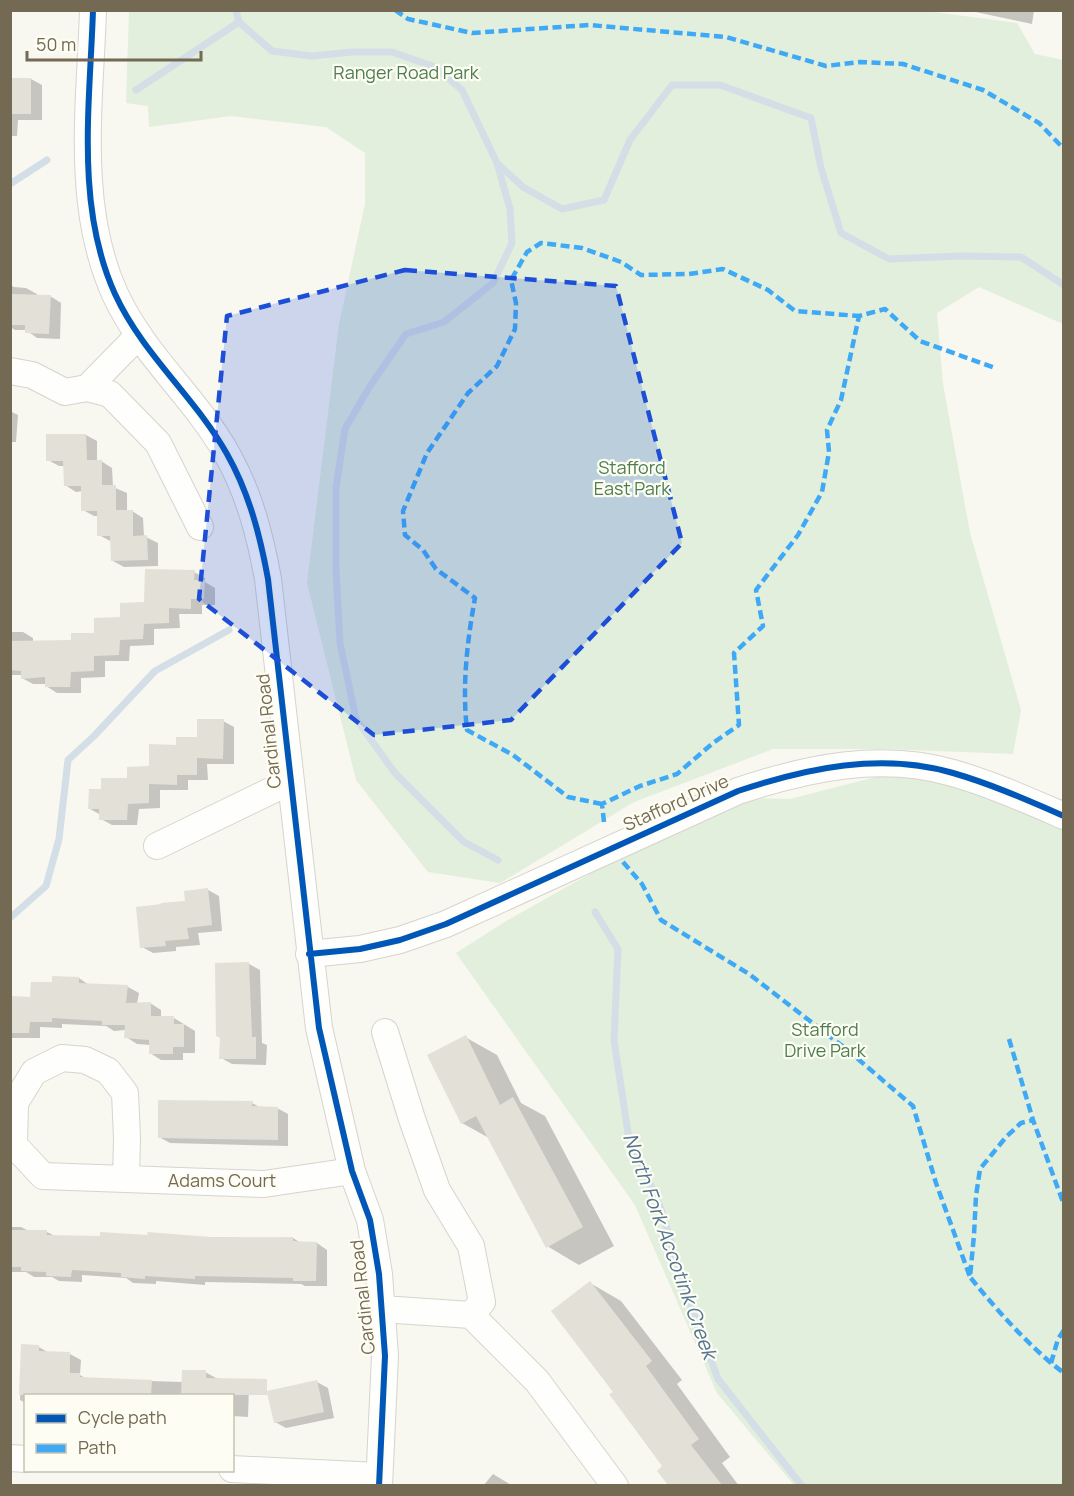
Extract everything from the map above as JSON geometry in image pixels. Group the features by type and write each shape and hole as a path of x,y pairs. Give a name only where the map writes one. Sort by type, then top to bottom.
{"street":[{"name":"Cardinal Road","path":"93,10 88,174 92,211 108,273 125,314 147,349 205,422 243,484 255,518 268,579 289,782 319,1028 352,1171 370,1220 382,1309 385,1356 379,1481"},
{"path":"87,388 139,335"},
{"path":"10,371 32,375 65,392 87,388 110,394 158,443 200,527"},
{"name":"Stafford Drive","path":"309,954 360,949 400,940 446,924 738,791 780,777 824,767 886,763 951,772 997,787 1064,816"},
{"path":"157,846 289,782"},
{"path":"386,1032 412,1119 437,1190 471,1246 482,1302 471,1315"},
{"name":"Adams Court","path":"126,1179 128,1138 125,1093 108,1071 85,1060 62,1058 34,1072 15,1102 14,1145 43,1176 264,1185 352,1171"},
{"path":"382,1309 471,1315 537,1381 615,1485"},
{"path":"234,1469 379,1481"}],"highlighted area":[{"path":"405,270 616,286 682,543 511,720 374,735 199,599 227,316"}],"green space":[{"name":"Stafford East Park","path":"129,11 926,11 1017,23 1035,54 1063,60 1063,324 979,287 937,313 943,384 970,533 1021,710 1013,754 886,749 773,749 634,802 500,883 428,872 356,780 307,583 339,324 365,204 365,153 326,127 231,116 149,127 148,106 126,103"},
{"name":"Stafford Drive Park","path":"919,766 1063,818 1063,1485 794,1485 717,1393 635,1205 456,953 508,920 620,857 746,798 790,799"}],"building":[{"path":"10,78 31,78 31,114 10,114"},
{"path":"10,294 51,295 49,334 25,333 25,325 10,325"},
{"path":"46,434 86,434 87,460 102,460 102,485 116,485 116,510 133,510 133,536 147,535 148,560 111,561 110,536 97,536 97,511 81,511 81,486 64,486 63,461 46,461"},
{"path":"145,569 195,570 194,580 205,580 204,599 191,599 191,609 169,608 169,623 144,624 143,639 120,640 119,655 94,656 94,671 71,672 70,687 45,687 45,677 21,679 21,671 10,670 10,641 71,640 71,633 94,633 94,618 120,617 120,603 144,602"},
{"path":"197,719 224,719 223,759 197,758 197,775 177,775 177,785 149,784 149,803 128,804 127,820 99,820 99,809 88,809 89,789 101,789 101,778 127,778 127,767 149,766 149,744 176,745 176,737 197,737"},
{"path":"208,888 212,925 187,928 189,939 165,941 166,946 140,948 136,907 185,901 184,891"},
{"path":"249,962 252,1037 256,1037 256,1059 219,1059 220,1037 216,1036 215,963"},
{"path":"52,976 79,977 79,983 128,985 126,1003 151,1002 151,1016 174,1016 174,1024 184,1024 184,1047 173,1047 173,1054 149,1054 149,1040 124,1038 125,1025 102,1025 102,1021 52,1018 52,1022 30,1022 29,1033 10,1033 10,996 30,997 31,982 52,982"},
{"path":"466,1035 500,1105 513,1097 583,1227 546,1248 476,1116 461,1124 427,1055"},
{"path":"158,1100 253,1101 252,1106 278,1107 278,1140 158,1138"},
{"path":"10,1230 47,1230 47,1235 100,1236 100,1232 148,1235 147,1232 223,1238 293,1237 293,1241 317,1242 316,1281 293,1281 293,1278 195,1276 195,1279 145,1276 145,1279 121,1277 121,1273 72,1270 71,1277 46,1276 46,1272 21,1271 21,1267 10,1267"},
{"path":"590,1281 652,1361 646,1366 699,1439 691,1445 722,1485 668,1485 657,1471 662,1466 609,1394 613,1392 551,1311"},
{"path":"21,1344 39,1345 39,1351 70,1352 70,1373 80,1373 80,1377 152,1380 151,1394 19,1395"},
{"path":"182,1370 206,1370 206,1378 267,1379 267,1391 317,1380 324,1412 274,1423 267,1393 267,1395 181,1394"}],"waterway":[{"path":"236,10 239,22 272,51 312,56 352,52 392,52 435,67 462,90 497,163 523,187 562,209 604,200 630,140 672,85 720,85 811,118 821,168 841,233 889,259 961,256 1021,257 1064,285"},
{"path":"136,90 239,22"},
{"path":"10,184 47,160"},
{"name":"North Fork Accotink Creek","path":"497,163 510,209 512,243 493,283 444,322 406,334 370,386 345,429 336,488 336,569 340,643 356,719 395,773 464,842 498,860"},
{"path":"10,918 46,886 59,839 68,760 94,736 155,671 229,630"},
{"name":"North Fork Accotink Creek","path":"595,912 618,949 614,1040 628,1133 661,1209 688,1298 718,1379 802,1486"}],"marked path":[{"path":"395,10 408,19 472,33 589,25 726,37 826,66 860,62 903,64 983,90 1039,123 1064,149"},
{"path":"602,804 568,797 513,755 467,730 466,664 475,598 436,569 423,550 405,535 403,511 427,453 468,393 497,366 515,329 516,303 511,280 527,252 541,243 582,248 621,262 641,275 689,274 723,269 768,290 795,311 859,316"},
{"path":"604,822 602,804 640,786 677,774 713,743 739,725 734,653 763,626 756,590 798,535 822,492 829,452 827,430 841,400 859,316 885,309 920,341 995,368"},
{"path":"623,862 642,884 661,920 749,974 845,1048 913,1106 936,1183 970,1277"},
{"path":"1009,1039 1033,1120"},
{"path":"1051,1363 1009,1322 970,1277 980,1169 1006,1137 1021,1123 1033,1120 1064,1205"},
{"path":"1064,1330 1058,1339 1051,1363 1064,1373"}],"cycle path":[{"path":"93,10 88,154 94,226 102,260 115,294 140,337 200,414 227,454 248,499 265,563 319,1028 352,1171 370,1220 379,1274 385,1356 379,1486"},
{"path":"309,954 360,949 400,940 446,924 738,791 817,770 872,763 926,767 981,782 1064,816"}],"park label":[{"name":"Ranger Road Park","path":"406,73"}]}
